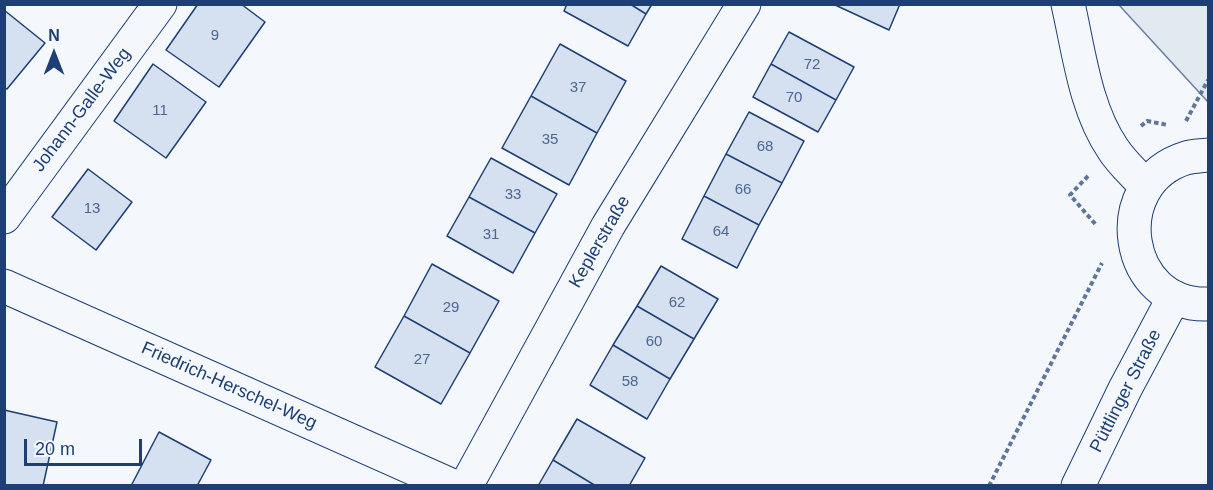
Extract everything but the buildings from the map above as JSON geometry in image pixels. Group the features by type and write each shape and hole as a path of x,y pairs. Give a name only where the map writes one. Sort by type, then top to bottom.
{"street":[{"name":"Johann-Galle-Weg","path":"4,217 160,4"},
{"name":"Keplerstraße","path":"466,486 608,226 744,4"},
{"path":"1068,4 1092,105 1101,128 1113,150 1146,187"},
{"path":"1209,155 1186,158 1164,170 1146,187 1135,210 1133,236 1139,261 1153,282 1174,297 1198,305 1209,304"},
{"name":"Friedrich-Herschel-Weg","path":"4,286 453,486"},
{"name":"Püttlinger Straße","path":"1078,486 1125,389 1174,297"}],"path":[{"path":"1182,128 1209,80"},
{"path":"1098,234 1097,224 1070,195 1113,150 1147,121 1170,126"},
{"path":"989,486 1102,265 1101,255"}],"shaded area":[{"path":"1119,5 1208,5 1208,102"}]}
